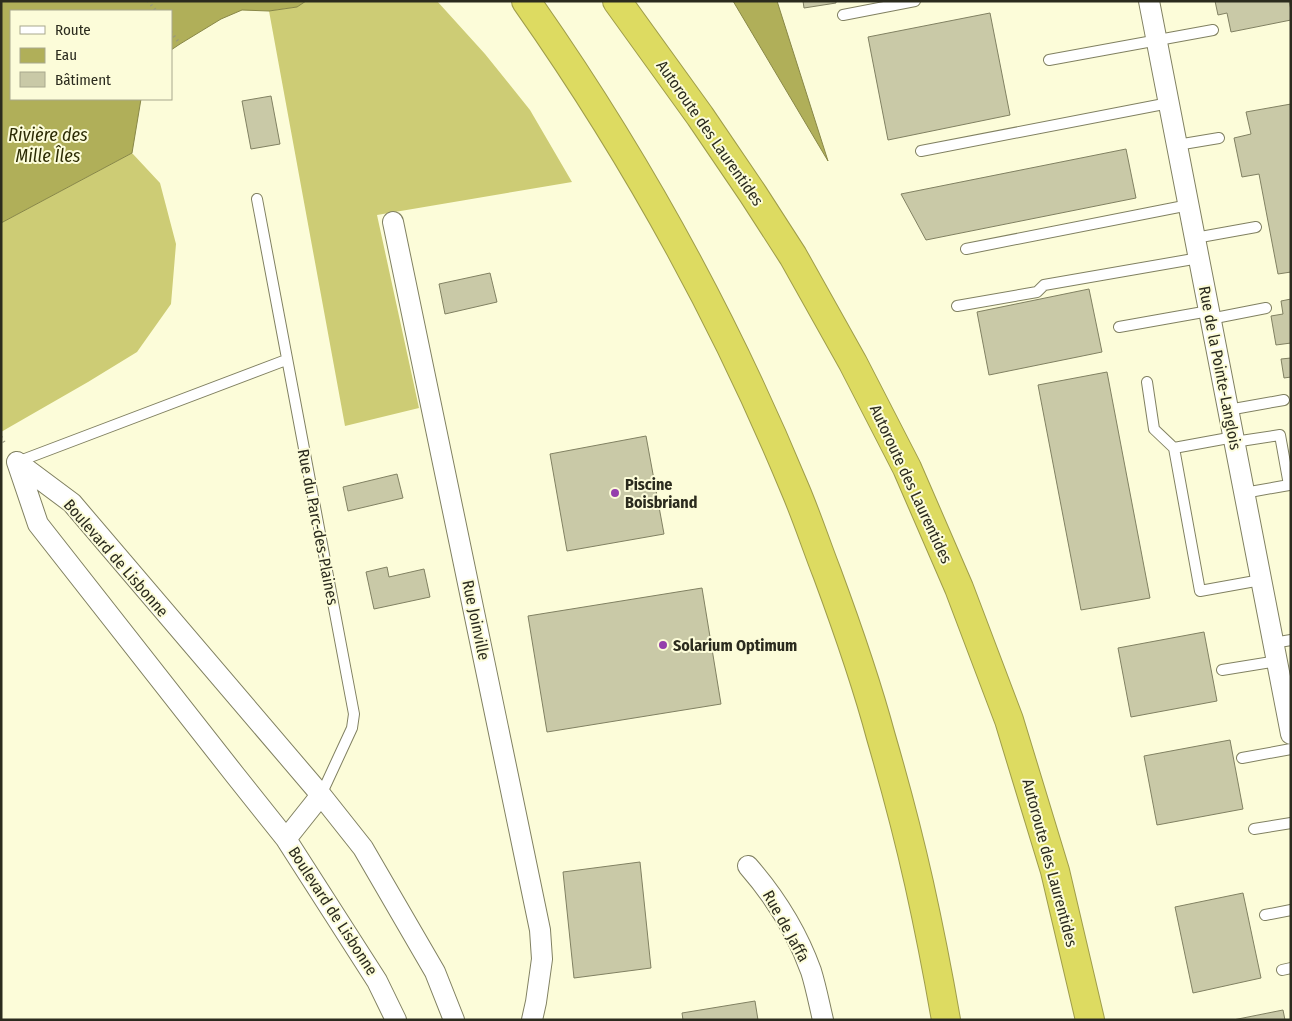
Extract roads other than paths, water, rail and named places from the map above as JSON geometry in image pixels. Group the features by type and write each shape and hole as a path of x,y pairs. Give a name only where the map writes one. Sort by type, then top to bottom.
{"highway":[{"path":"526,1 634,166 668,227 727,338 776,443 796,491 854,649 881,735 919,882 946,1020"},
{"name":"Autoroute des Laurentides","path":"616,1 695,109 793,256 844,347 907,468 959,588 1009,720 1055,871 1090,1020"}],"street":[{"name":"Rue de la Pointe-Langlois","path":"1149,1 1261,580 1280,648 1291,734"},
{"name":"Rue Joinville","path":"393,222 540,930 542,959 532,1020"},
{"name":"Boulevard de Lisbonne","path":"17,462 72,503 321,795 363,848 434,972 454,1020"},
{"name":"Boulevard de Lisbonne","path":"17,462 38,524 235,776 286,838 378,981 396,1020"},
{"name":"Rue du Parc-des-Plaines","path":"286,838 321,795"},
{"name":"Rue de Jaffa","path":"748,866 777,903 798,940 811,971 823,1020"}],"lane":[{"path":"843,15 916,1"},
{"path":"1049,60 1213,30"},
{"path":"921,151 1169,102"},
{"path":"1177,145 1219,138"},
{"name":"Rue du Parc-des-Plaines","path":"257,199 354,714 352,728 321,795"},
{"path":"966,248 1188,204"},
{"path":"1195,238 1256,227"},
{"path":"957,306 1037,292 1044,286 1199,258"},
{"path":"1119,327 1266,308"},
{"path":"17,462 286,360"},
{"path":"1147,382 1154,430 1174,448 1200,591 1261,580"},
{"path":"1228,410 1284,400"},
{"path":"1174,448 1280,435 1289,485 1244,493"},
{"path":"1222,670 1280,648"},
{"path":"1242,758 1291,749"},
{"path":"1254,829 1291,823"},
{"path":"1265,915 1291,910"}],"water":[{"name":"Rivière des Mille Îles","path":"1,1 306,1 297,7 269,11 242,10 221,19 172,49 172,10 10,10 10,100 141,100 132,153 1,223"},
{"path":"733,1 777,1 828,161"}],"place":[{"name":"Piscine Boisbriand","path":"615,493"},
{"name":"Solarium Optimum","path":"663,645"}]}
